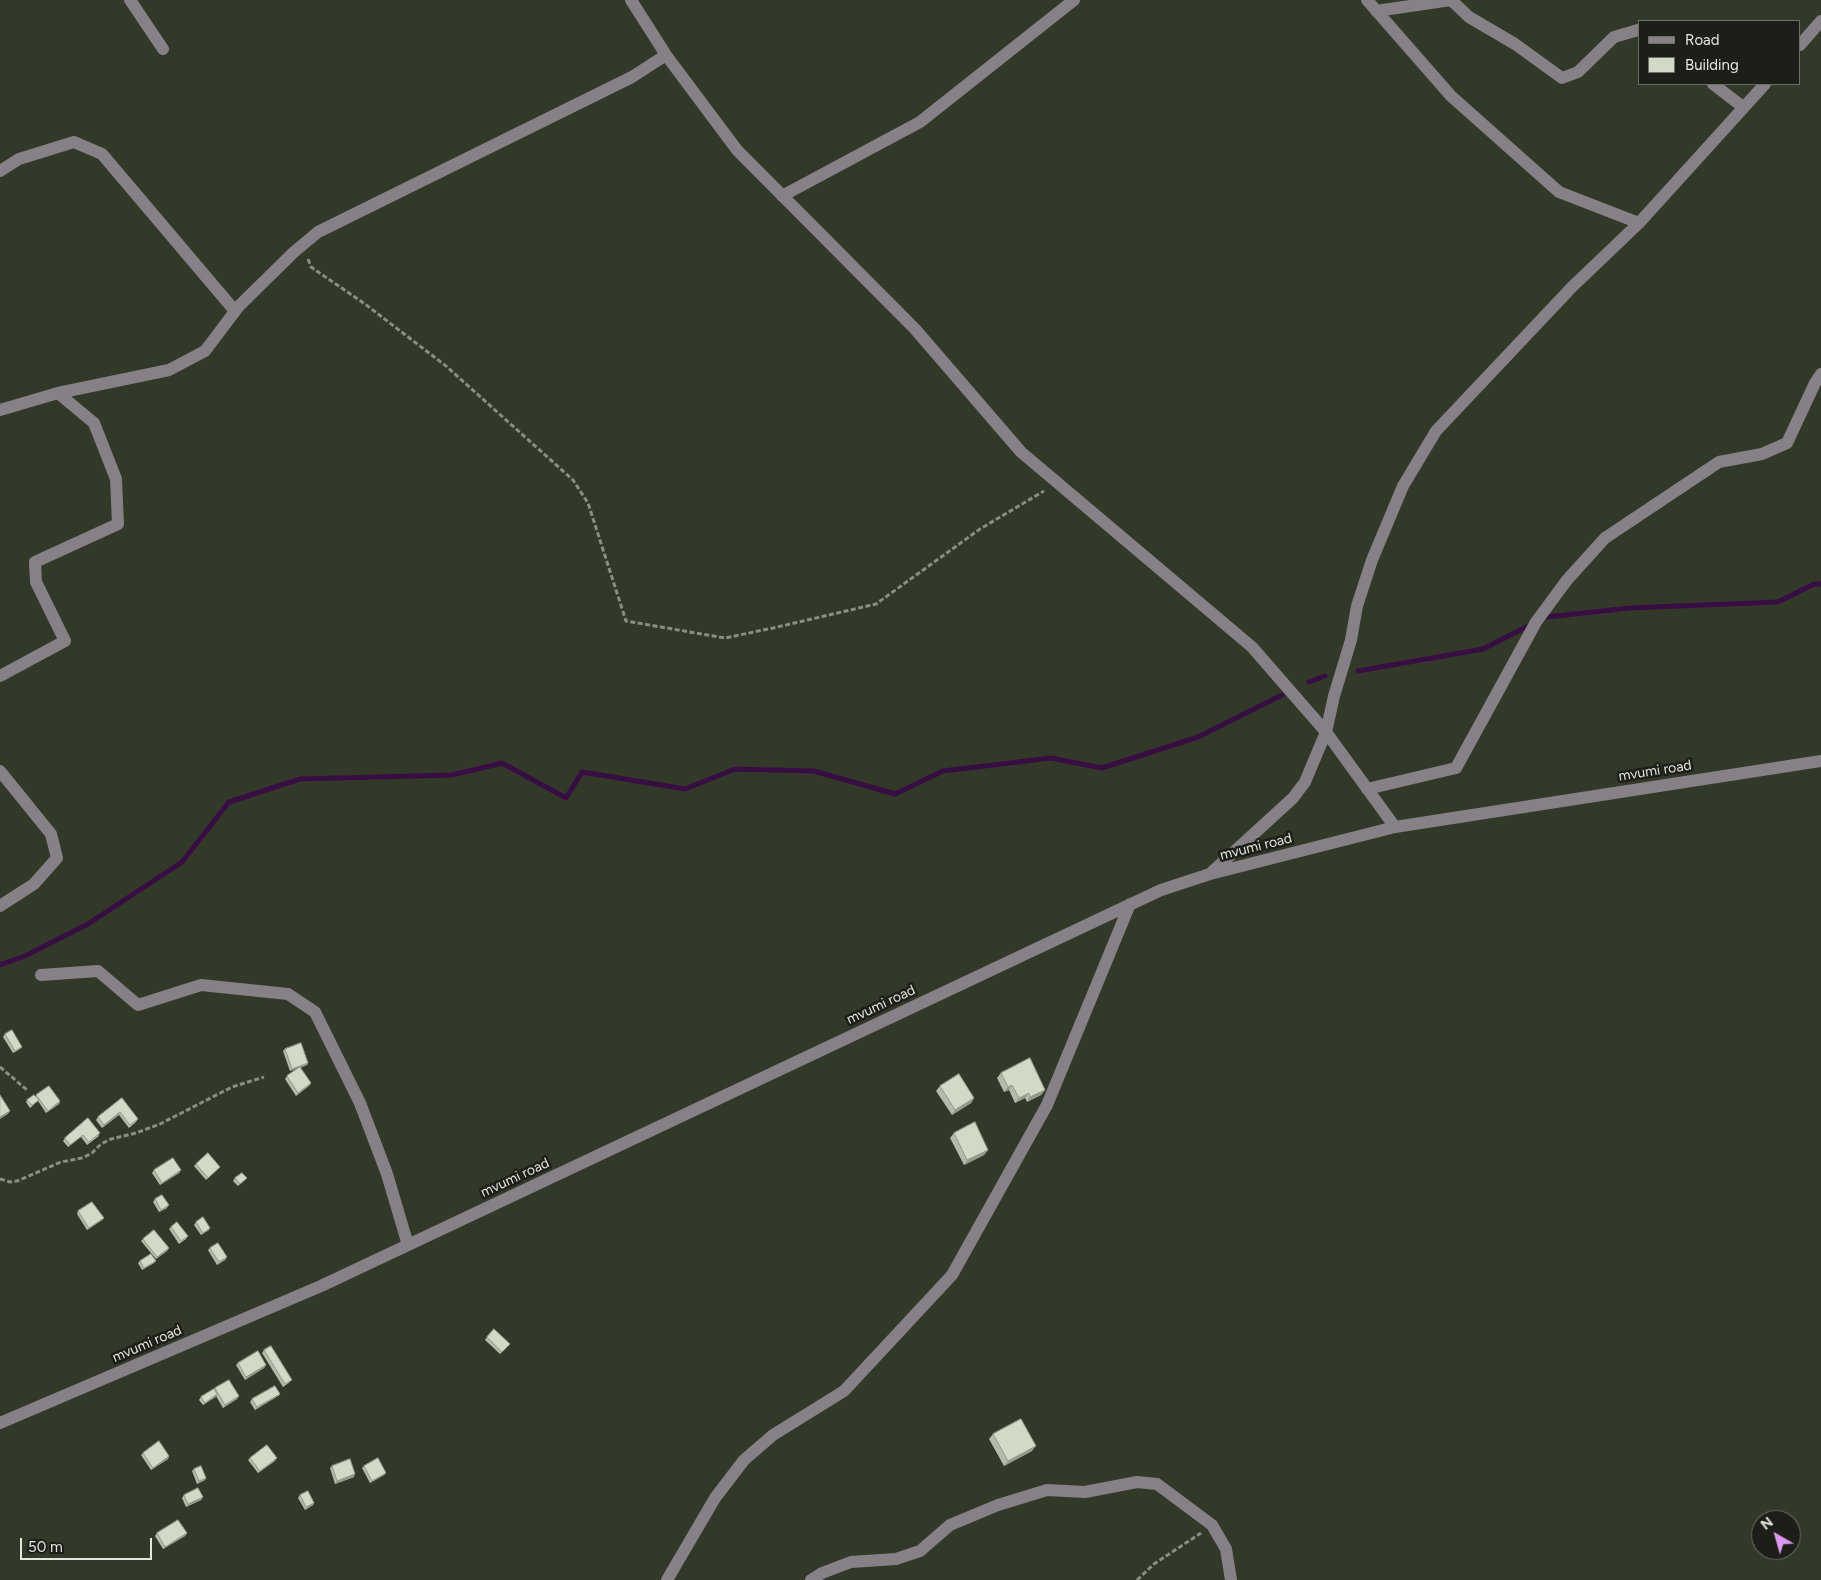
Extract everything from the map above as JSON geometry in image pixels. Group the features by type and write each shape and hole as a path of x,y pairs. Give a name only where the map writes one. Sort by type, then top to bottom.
{"street":[{"path":"130,0 162,49"},
{"path":"631,0 666,55 737,150 915,330 1021,452 1252,647 1326,732 1395,827"},
{"path":"782,196 920,122 1074,0"},
{"path":"1367,0 1451,96 1559,192 1638,223"},
{"path":"1376,11 1451,0 1469,17 1515,44 1562,78 1578,72 1614,37 1638,30"},
{"path":"1801,44 1821,21"},
{"path":"0,410 58,393 169,370 205,351 235,311 303,244 318,232 632,77 666,55"},
{"path":"1714,85 1743,107"},
{"path":"1210,874 1293,798 1305,782 1326,732 1334,696 1351,640 1358,606 1372,560 1403,486 1436,431 1572,287 1638,223 1763,85"},
{"path":"0,171 19,159 74,142 102,154 235,311"},
{"path":"1367,789 1456,768 1536,622 1567,580 1598,545 1605,538 1719,462 1762,454 1787,443 1821,374"},
{"path":"0,676 65,641 36,582 35,562 118,524 116,479 94,423 58,393"},
{"name":"mvumi road","path":"0,1423 321,1286 1160,890 1210,874 1395,827 1821,760"},
{"path":"0,771 51,834 57,858 34,884 0,906"},
{"path":"668,1580 715,1498 744,1460 772,1435 844,1391 952,1275 1047,1105 1130,904"},
{"path":"41,975 98,971 138,1005 201,985 288,994 314,1012 360,1103 387,1174 408,1245"},
{"path":"811,1580 822,1573 851,1562 896,1559 920,1551 950,1525 998,1505 1047,1490 1085,1492 1137,1482 1157,1484 1212,1524 1226,1549 1232,1580"}],"path":[{"path":"303,244 311,266 365,304 446,366 573,480 588,503 626,621 725,638 876,604 980,529 1057,483"},
{"path":"0,1068 27,1090"},
{"path":"0,1179 10,1182 17,1181 61,1162 82,1158 92,1153 111,1138 136,1134 160,1124 232,1087 264,1077"},
{"path":"1137,1580 1154,1564 1212,1524"}],"building":[{"path":"12,1030 22,1047 15,1051 5,1034"},
{"path":"301,1043 308,1063 292,1069 285,1049"},
{"path":"1030,1058 1045,1090 1030,1097 1029,1093 1019,1098 1012,1085 1008,1087 1001,1073"},
{"path":"300,1067 311,1083 298,1093 287,1076"},
{"path":"959,1074 974,1098 955,1110 940,1086"},
{"path":"49,1086 60,1101 48,1111 36,1095"},
{"path":"0,1095 10,1111 0,1117"},
{"path":"34,1095 39,1100 32,1105 27,1100"},
{"path":"122,1098 138,1119 130,1125 120,1112 104,1125 98,1117"},
{"path":"88,1118 100,1133 89,1142 83,1135 70,1145 65,1138"},
{"path":"975,1122 988,1150 967,1160 954,1133"},
{"path":"208,1153 220,1167 208,1178 196,1164"},
{"path":"173,1158 181,1170 162,1183 154,1170"},
{"path":"242,1173 247,1178 240,1184 235,1178"},
{"path":"162,1195 169,1205 161,1210 155,1199"},
{"path":"92,1202 104,1218 89,1228 78,1211"},
{"path":"203,1217 210,1228 203,1233 196,1222"},
{"path":"177,1222 188,1236 181,1241 171,1227"},
{"path":"154,1230 169,1248 157,1257 143,1239"},
{"path":"218,1243 227,1257 219,1262 210,1248"},
{"path":"151,1254 156,1261 144,1268 140,1261"},
{"path":"494,1329 510,1344 502,1352 487,1337"},
{"path":"271,1346 292,1380 285,1384 264,1350"},
{"path":"258,1351 266,1365 246,1377 238,1363"},
{"path":"229,1380 239,1396 225,1405 215,1388"},
{"path":"275,1386 280,1394 257,1407 252,1399"},
{"path":"214,1389 217,1394 205,1403 201,1397"},
{"path":"1021,1419 1036,1446 1008,1461 993,1434"},
{"path":"159,1441 169,1456 153,1468 143,1453"},
{"path":"267,1445 277,1458 260,1471 250,1458"},
{"path":"378,1458 386,1473 372,1481 364,1466"},
{"path":"350,1459 355,1474 337,1481 332,1466"},
{"path":"201,1466 206,1478 199,1481 194,1469"},
{"path":"198,1488 203,1497 188,1504 184,1495"},
{"path":"308,1491 314,1503 306,1507 300,1495"},
{"path":"178,1520 187,1533 165,1547 157,1533"}],"waterway":[{"path":"1542,619 1630,608 1778,602 1814,584 1821,584"},
{"path":"1358,671 1483,649 1532,624"},
{"path":"1309,682 1325,676"},
{"path":"0,965 25,956 88,924 182,862 229,802 300,779 452,775 502,763 566,798 582,772 685,789 735,769 814,771 895,794 943,771 1051,758 1102,768 1198,737 1282,695"}]}
